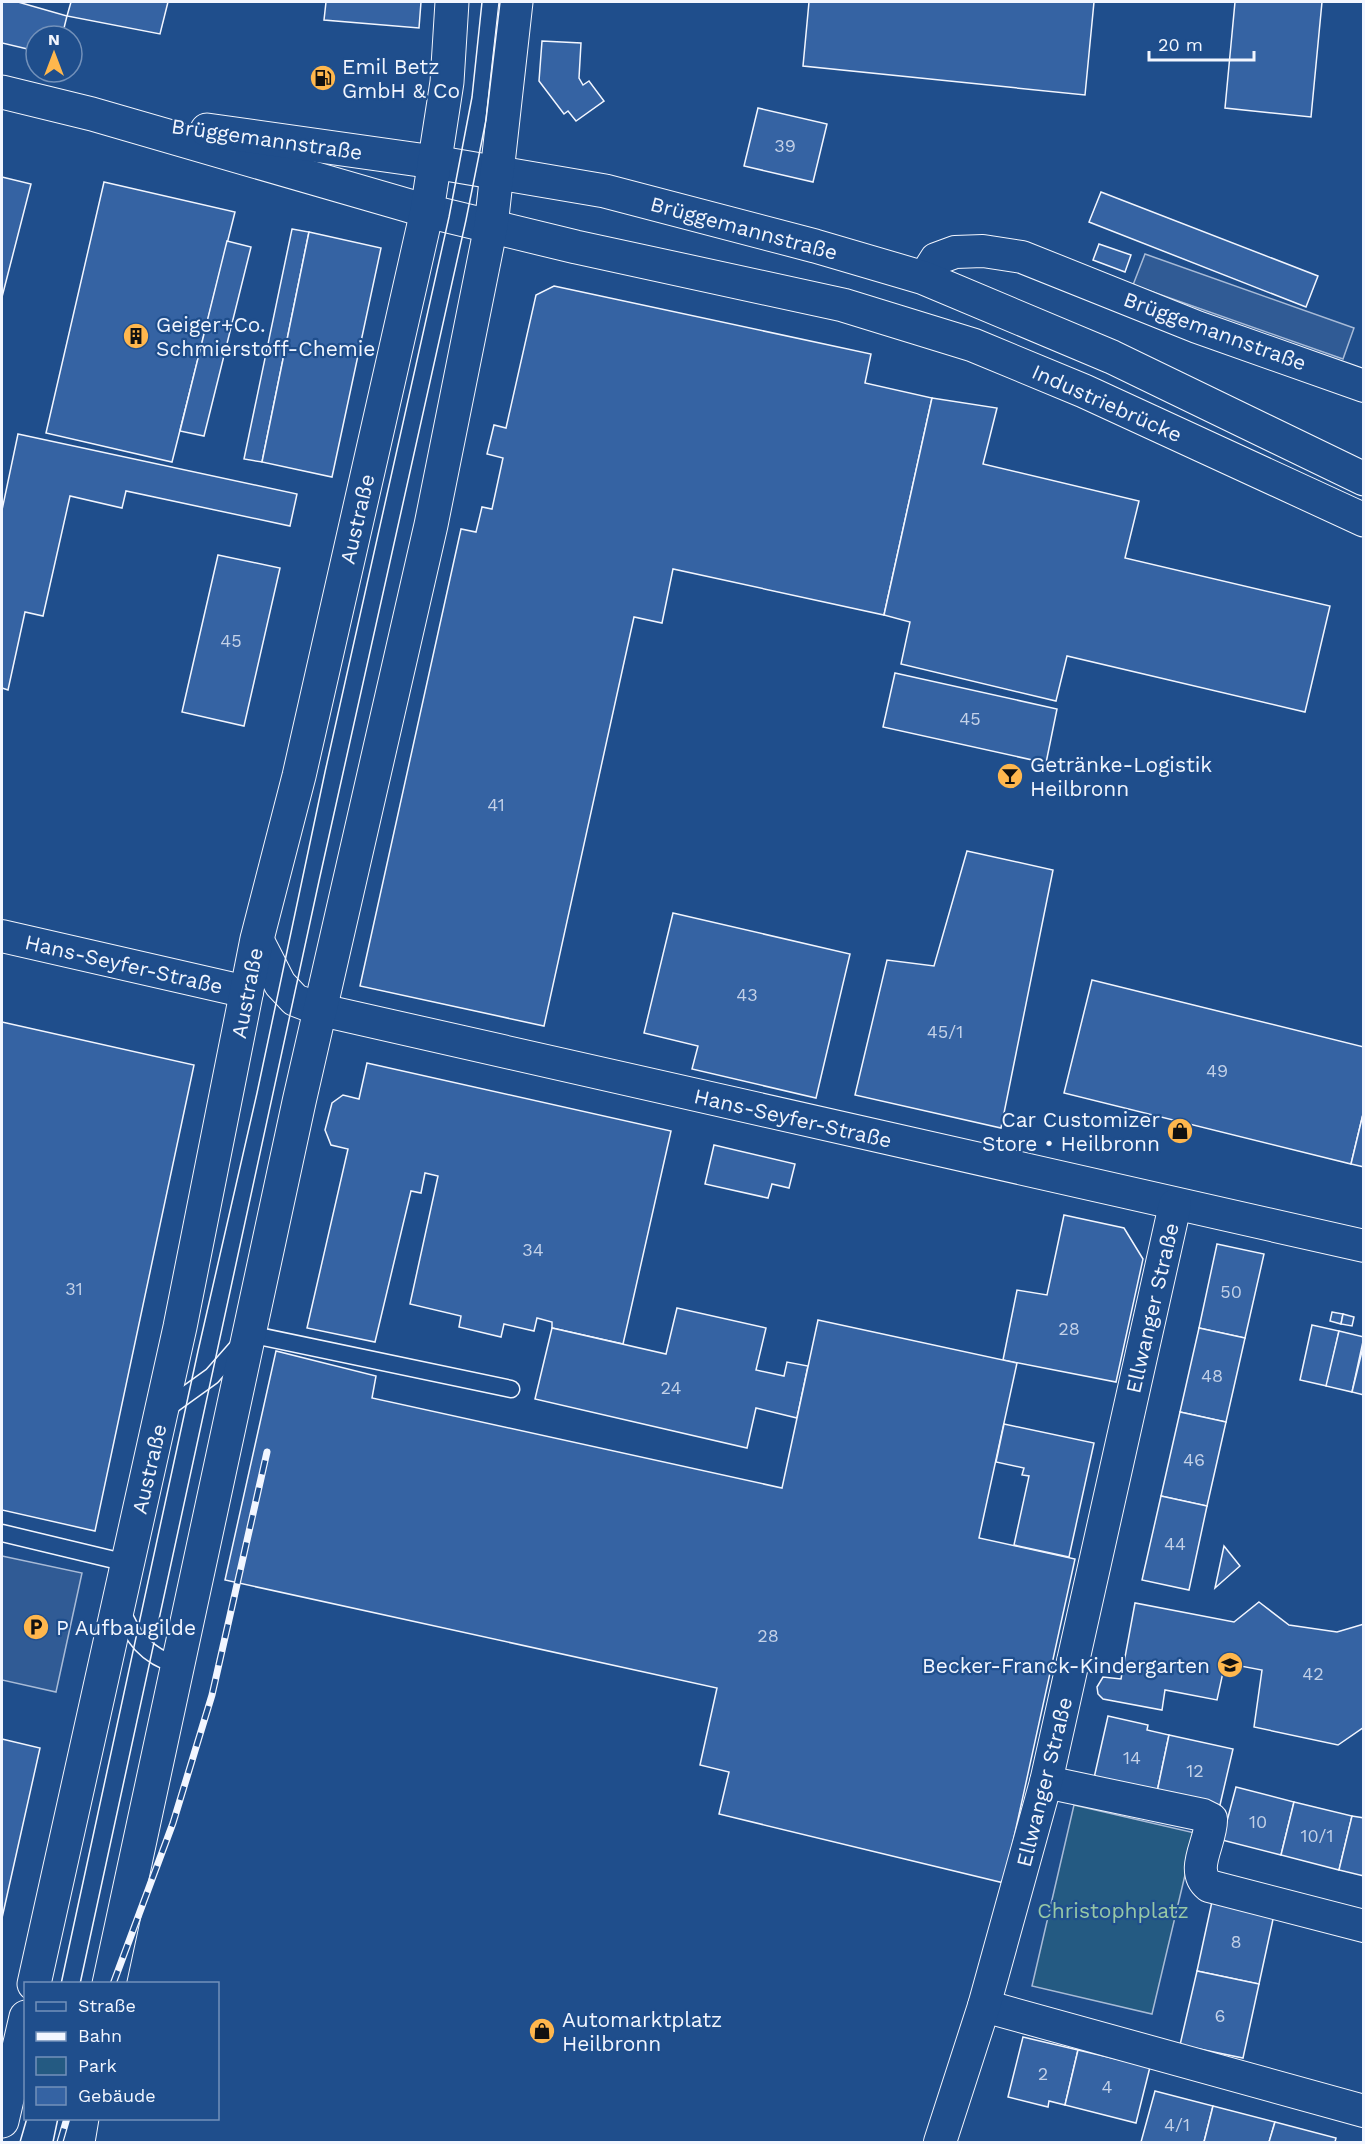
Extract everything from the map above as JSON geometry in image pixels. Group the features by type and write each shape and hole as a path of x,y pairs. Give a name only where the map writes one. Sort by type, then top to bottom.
{"main road":[{"name":"Austraße","path":"34,1982 161,1413 257,939 299,776 427,211 447,82 452,2"},
{"path":"109,1982 362,819 430,525 491,226 516,2"},
{"name":"Brüggemannstraße","path":"2,92 92,114 427,211 843,305"},
{"name":"Brüggemannstraße","path":"92,114 434,162 605,191 815,246 924,278"},
{"name":"Industriebrücke","path":"924,278 1112,357 1364,478"},
{"name":"Industriebrücke","path":"843,305 973,345 1084,391 1364,520"},
{"path":"2,2110 24,2025"},
{"path":"78,2142 82,2120"}],"street":[{"name":"Brüggemannstraße","path":"924,278 936,259 954,252 983,251 1022,257 1197,327 1364,386"},
{"name":"Hans-Seyfer-Straße","path":"2,936 247,992"},
{"name":"Hans-Seyfer-Straße","path":"257,939 280,984 295,1000 321,1010 1364,1246"},
{"name":"Ellwanger Straße","path":"940,2142 984,2006 1046,1782 1175,1205"},
{"path":"1046,1782 1203,1815 1210,1819 1211,1828 1199,1872 1202,1880 1209,1886 1364,1926"},
{"path":"984,2006 1364,2111"}],"lane":[{"path":"161,1413 212,1376 249,1334 511,1389"},
{"path":"2,1533 128,1563"},
{"path":"119,1601 136,1640 153,1655 177,1665"}],"green space":[{"name":"Christophplatz","path":"1074,1805 1195,1833 1152,2014 1032,1986"}],"shaded area":[{"path":"1145,254 1354,328 1343,359 1133,285"},
{"name":"P Aufbaugilde","path":"2,1556 82,1573 56,1692 2,1680"}],"building":[{"path":"2,2 18,2 67,16 65,24 24,24 24,48 2,43"},
{"path":"71,2 168,2 160,34 67,16"},
{"path":"326,2 421,2 419,28 324,20"},
{"path":"809,2 1094,2 1085,95 803,66"},
{"path":"1235,2 1322,2 1311,117 1225,108"},
{"path":"542,41 581,43 579,78 583,85 589,81 604,101 576,121 568,111 564,114 539,81"},
{"path":"758,108 827,124 813,182 744,166"},
{"path":"2,177 31,184 2,297"},
{"name":"Geiger+Co. Schmierstoff-Chemie","path":"104,182 235,212 172,462 46,433"},
{"path":"1101,192 1318,276 1306,307 1089,222"},
{"path":"292,229 309,232 262,462 244,459"},
{"path":"309,232 381,248 332,477 262,462"},
{"path":"227,241 251,247 204,436 180,431"},
{"path":"1099,244 1131,255 1125,272 1093,260"},
{"path":"554,286 871,354 865,383 932,398 884,615 673,569 662,623 634,617 544,1026 360,986 461,529 476,532 482,507 492,509 503,458 487,454 494,425 506,428 536,295"},
{"path":"932,398 997,408 983,464 1139,501 1125,558 1330,606 1305,712 1067,656 1056,701 901,664 910,622 884,615"},
{"path":"18,434 297,494 290,526 126,491 122,508 70,496 43,616 25,612 8,690 2,688 2,510"},
{"path":"218,555 280,568 244,726 182,712"},
{"path":"895,673 1057,709 1046,763 883,727"},
{"path":"967,851 1053,870 1001,1128 855,1095 887,960 934,966"},
{"path":"673,913 850,954 816,1098 692,1069 698,1046 644,1033"},
{"path":"1092,980 1364,1047 1364,1110 1351,1164 1064,1093"},
{"path":"2,1022 194,1065 95,1531 2,1510"},
{"path":"367,1063 671,1131 623,1344 552,1328 552,1322 537,1318 534,1331 504,1324 501,1337 459,1327 461,1316 410,1304 438,1176 425,1173 421,1193 411,1191 375,1342 307,1328 348,1149 331,1145 325,1130 332,1103 343,1095 359,1099"},
{"path":"1364,1110 1364,1167 1351,1164"},
{"path":"714,1145 795,1164 789,1188 772,1184 768,1198 705,1184"},
{"path":"1064,1215 1124,1228 1143,1259 1116,1382 1003,1360 1017,1290 1047,1295"},
{"path":"1217,1244 1264,1254 1245,1338 1199,1328"},
{"path":"677,1308 766,1328 756,1370 784,1376 787,1362 808,1366 797,1418 756,1408 747,1448 535,1399 552,1328 666,1354"},
{"path":"1332,1312 1343,1314 1341,1324 1330,1321"},
{"path":"1343,1314 1354,1317 1352,1326 1341,1324"},
{"path":"818,1320 1017,1363 979,1538 1075,1559 1004,1883 719,1814 729,1772 700,1765 717,1688 225,1580 276,1351 376,1376 372,1398 782,1488"},
{"path":"1312,1325 1339,1331 1327,1386 1300,1380"},
{"path":"1199,1328 1245,1338 1226,1422 1180,1412"},
{"path":"1339,1331 1364,1337 1352,1392 1326,1386"},
{"path":"1364,1343 1364,1395 1352,1392"},
{"path":"1180,1412 1226,1422 1207,1506 1161,1496"},
{"path":"1004,1424 1094,1443 1069,1557 1014,1545 1029,1476 1022,1475 1024,1468 996,1462"},
{"path":"1161,1496 1207,1506 1189,1590 1142,1580"},
{"path":"1224,1546 1240,1566 1215,1588"},
{"path":"1259,1602 1289,1625 1337,1632 1364,1624 1364,1727 1338,1745 1254,1727 1262,1670 1225,1663 1217,1700 1165,1690 1162,1710 1103,1699 1098,1694 1097,1687 1103,1677 1121,1679 1135,1603 1234,1622"},
{"path":"1108,1716 1148,1725 1147,1730 1169,1735 1157,1792 1094,1778"},
{"path":"1169,1735 1233,1749 1220,1805 1157,1792"},
{"path":"2,1739 40,1748 2,1918"},
{"path":"1236,1787 1294,1802 1281,1855 1222,1840"},
{"path":"1294,1802 1352,1816 1339,1870 1281,1855"},
{"path":"1352,1816 1364,1818 1364,1876 1339,1870"},
{"path":"1213,1897 1275,1910 1259,1984 1197,1971"},
{"path":"1197,1971 1259,1984 1243,2058 1180,2045"},
{"path":"1023,2037 1078,2050 1065,2105 1049,2101 1048,2107 1008,2097"},
{"path":"1078,2050 1150,2067 1136,2123 1065,2105"},
{"path":"1155,2091 1213,2106 1204,2142 1141,2142"},
{"path":"1213,2106 1275,2122 1269,2142 1204,2142"},
{"path":"1275,2122 1336,2138 1335,2142 1269,2142"}],"tram line":[{"path":"61,1982 198,1351 257,1093 325,772 449,217 472,97 482,2"},
{"path":"80,1982 319,881 466,220 486,120 500,2"},
{"path":"20,2142 26,2120"},
{"path":"53,2142 58,2120"}],"railway":[{"path":"114,1982 173,1823 212,1695 267,1452"},
{"path":"60,2142 66,2120"}],"place":[{"name":"Emil Betz GmbH & Co","path":"323,78"},
{"name":"Geiger+Co. Schmierstoff-Chemie","path":"136,336"},
{"name":"Getränke-Logistik Heilbronn","path":"1010,776"},
{"name":"Car Customizer Store • Heilbronn","path":"1180,1131"},
{"name":"P Aufbaugilde","path":"36,1627"},
{"name":"Becker-Franck-Kindergarten","path":"1230,1665"},
{"name":"Automarktplatz Heilbronn","path":"542,2031"}]}
